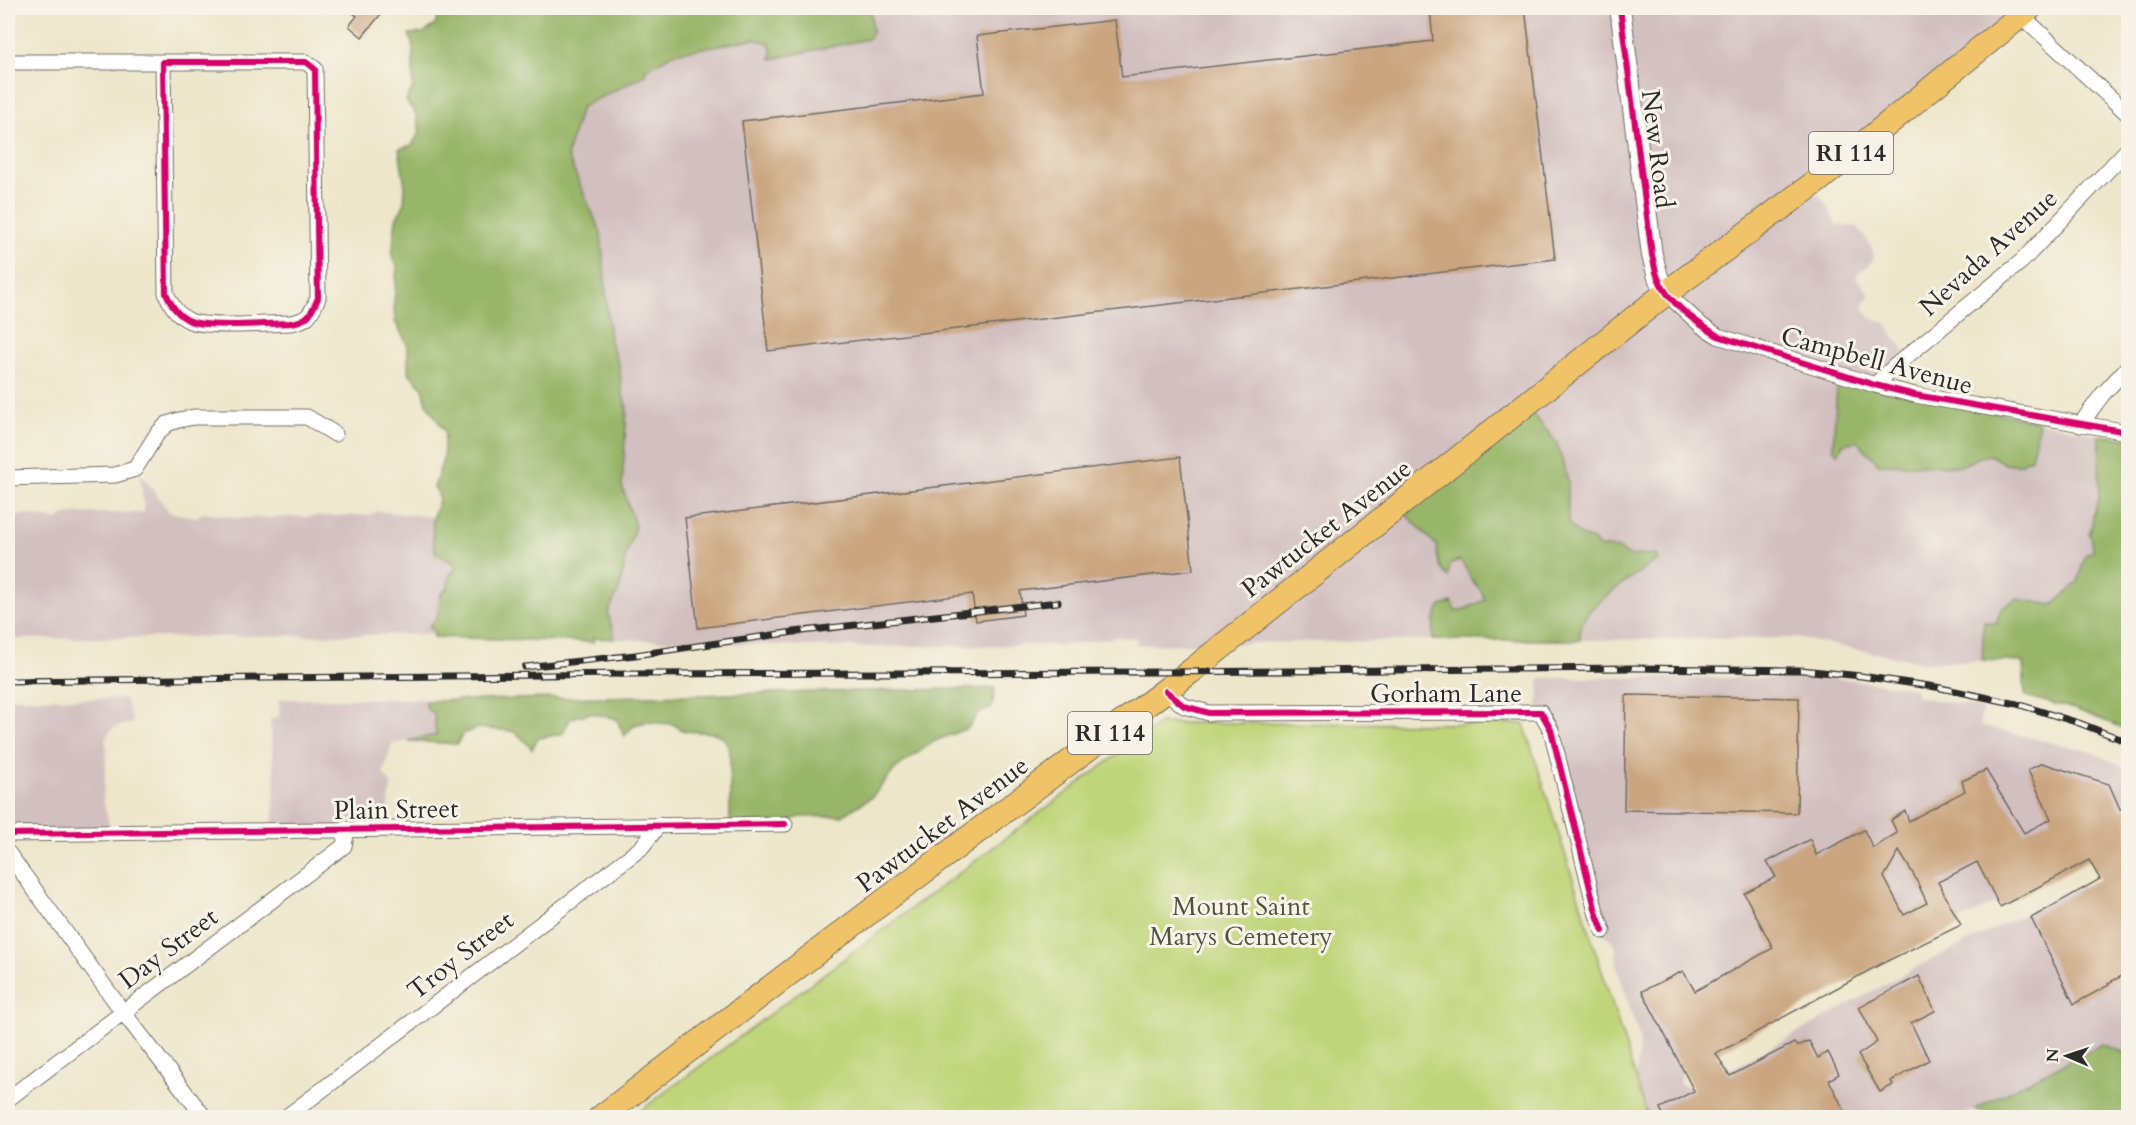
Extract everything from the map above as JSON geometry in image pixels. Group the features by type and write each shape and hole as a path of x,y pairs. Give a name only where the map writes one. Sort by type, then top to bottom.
{"main road":[{"name":"Pawtucket Avenue","path":"600,1118 855,923 1166,691 1305,583 1666,293 1820,179 2025,11"}],"street":[{"name":"New Road","path":"1620,8 1652,255 1658,277 1666,293"},
{"path":"2025,11 2128,114"},
{"path":"8,62 163,62 306,62 315,69 318,298 311,314 303,321 290,324 199,324 179,315 171,304 166,293 163,62"},
{"name":"Nevada Avenue","path":"1875,385 2022,261 2128,149"},
{"name":"Campbell Avenue","path":"1666,293 1702,326 1718,336 1875,385 1915,395 2128,432"},
{"path":"2080,425 2102,395 2128,367"},
{"path":"8,478 115,475 135,470 157,434 167,424 194,417 307,417 335,434"},
{"name":"Gorham Lane","path":"1166,691 1184,706 1209,713 1540,712 1551,730 1596,912 1603,930"},
{"name":"Plain Street","path":"8,834 785,824"},
{"name":"Troy Street","path":"285,1118 641,848 659,825"},
{"name":"Day Street","path":"8,1099 344,846 347,829"},
{"path":"8,853 123,1012 205,1118"}],"shaded area":[{"path":"871,8 2039,8 1813,189 1827,205 1836,225 1858,227 1872,248 1874,259 1856,277 1870,294 1864,302 1864,309 1870,318 1884,321 1906,354 1843,444 1857,441 1961,466 1990,455 2005,464 2039,422 2100,435 2099,501 2093,508 2093,551 2085,555 2078,582 2052,605 2017,599 1996,623 1984,621 1982,660 1980,661 1922,662 1797,638 1580,640 1581,626 1586,617 1609,594 1656,561 1653,554 1629,556 1620,549 1599,547 1593,541 1577,533 1568,523 1568,481 1437,546 1437,556 1448,576 1450,564 1459,560 1467,567 1471,579 1484,592 1485,600 1474,604 1468,610 1456,611 1434,621 1433,640 1136,645 1137,638 1117,637 1065,645 836,647 615,639 608,613 620,587 625,559 635,526 622,486 627,408 622,392 619,365 610,342 605,299 567,155 581,107 645,75 645,70 673,54 754,39 769,43 772,58 868,39 872,32"},
{"path":"140,472 169,512 195,517 204,513 239,518 370,515 377,511 433,517 435,553 454,563 456,568 449,576 448,588 441,594 437,618 430,626 434,634 8,639 8,518 27,514 57,520 65,515 81,513 144,513"},
{"path":"1540,678 1834,678 1915,688 1917,697 1977,707 1982,710 1980,726 2089,751 2128,768 2128,850 2087,859 1913,943 1683,1068 1679,1083 1693,1090 1926,962 2091,882 2128,874 2128,1054 2102,1044 1959,1117 1631,1117 1640,1039 1617,967 1616,947 1598,926 1551,734 1537,712"},
{"path":"8,698 125,699 133,723 114,727 105,739 107,749 103,799 111,832 8,831"},
{"path":"278,699 424,699 427,709 434,713 436,735 392,744 383,773 391,784 387,826 272,830 275,786 270,720 279,716"}],"green space":[{"path":"440,8 871,8 872,33 868,39 771,59 772,51 769,43 754,39 674,53 645,70 645,75 581,107 567,155 601,233 610,342 619,365 622,392 627,408 622,486 635,526 625,559 620,587 608,613 615,639 593,638 594,642 434,637 434,632 429,626 437,618 441,594 448,588 449,576 456,568 454,563 435,553 432,531 439,500 434,487 443,460 445,432 427,404 423,388 408,372 408,346 395,321 397,266 392,256 396,219 404,205 405,186 399,149 412,145 420,131 416,114 406,101 413,87 413,45 409,34 423,33 435,25"},
{"path":"1842,376 2039,422 2031,458 2020,464 2005,464 1990,455 1961,466 1879,464 1857,441 1843,444 1838,454 1833,448 1837,387"},
{"path":"1530,411 1557,443 1568,481 1568,523 1577,533 1593,541 1599,547 1620,549 1629,556 1653,554 1658,557 1657,560 1603,598 1593,608 1581,625 1580,640 1433,640 1434,621 1440,607 1451,602 1456,611 1485,600 1482,591 1459,560 1450,564 1448,577 1439,563 1437,546 1402,510"},
{"path":"2100,435 2128,438 2128,730 2077,710 2025,696 2023,663 2021,662 1982,660 1984,621 1996,623 2002,607 2017,599 2053,605 2078,582 2085,555 2093,551 2089,534 2099,501"},
{"path":"995,688 992,708 978,713 968,728 935,741 896,768 872,797 842,816 799,817 785,823 730,823 730,750 724,738 715,733 684,731 673,724 646,722 634,725 624,736 617,719 591,713 571,718 562,734 538,738 532,749 512,731 477,728 463,734 457,744 408,741 436,735 434,713 427,709 425,701"},
{"name":"Mount Saint Marys Cemetery","path":"1160,723 1524,724 1648,1117 632,1117"},
{"path":"2102,1044 2128,1054 2128,1117 2048,1117 2039,1106 1997,1113 1973,1110"}],"building":[{"path":"346,8 386,8 362,37 349,26 357,16"},
{"path":"1430,8 1525,8 1555,259 768,351 742,121 984,93 977,36 1115,20 1122,77 1433,41"},
{"path":"1180,457 1193,570 1020,591 1023,615 976,621 972,594 698,628 685,518"},
{"path":"1626,695 1799,698 1797,813 1624,810"},
{"path":"2042,763 2109,784 2120,809 2128,808 2128,973 2074,1004 2031,918 2100,879 2089,860 2000,907 1977,862 1938,882 1961,925 1879,965 1716,1054 1730,1076 1794,1043 1797,1046 1809,1041 1818,1058 1828,1052 1839,1074 1829,1080 1848,1118 1665,1118 1660,1108 1694,1091 1642,991 1683,971 1695,991 1773,948 1744,893 1776,877 1767,862 1810,839 1816,855 1864,830 1873,848 1897,833 1891,820 1905,811 1909,821 1965,791 1962,781 1986,770 2024,833 2051,819 2028,770","holes":["1899,851 1914,875 1927,903 1904,915 1884,877"]},
{"path":"1919,976 1935,1011 1911,1023 1929,1060 1891,1081 1893,1085 1880,1092 1858,1055 1877,1042 1859,1007"}],"railway":[{"path":"525,667 635,655 794,632 1058,602"},
{"path":"8,681 628,674 1633,668 1802,670 1936,687 2017,704 2079,723 2128,742"}],"cycle path":[{"path":"1620,8 1652,255 1657,275 1668,296 1684,311 1718,336 1875,385 1915,395 2128,432"},
{"path":"163,62 306,62 315,69 318,298 305,318 290,323 223,325 198,323 181,316 170,302 166,293 163,62"},
{"path":"1166,691 1184,706 1209,713 1541,712 1551,730 1596,912 1603,931"},
{"path":"8,834 785,824"}]}
